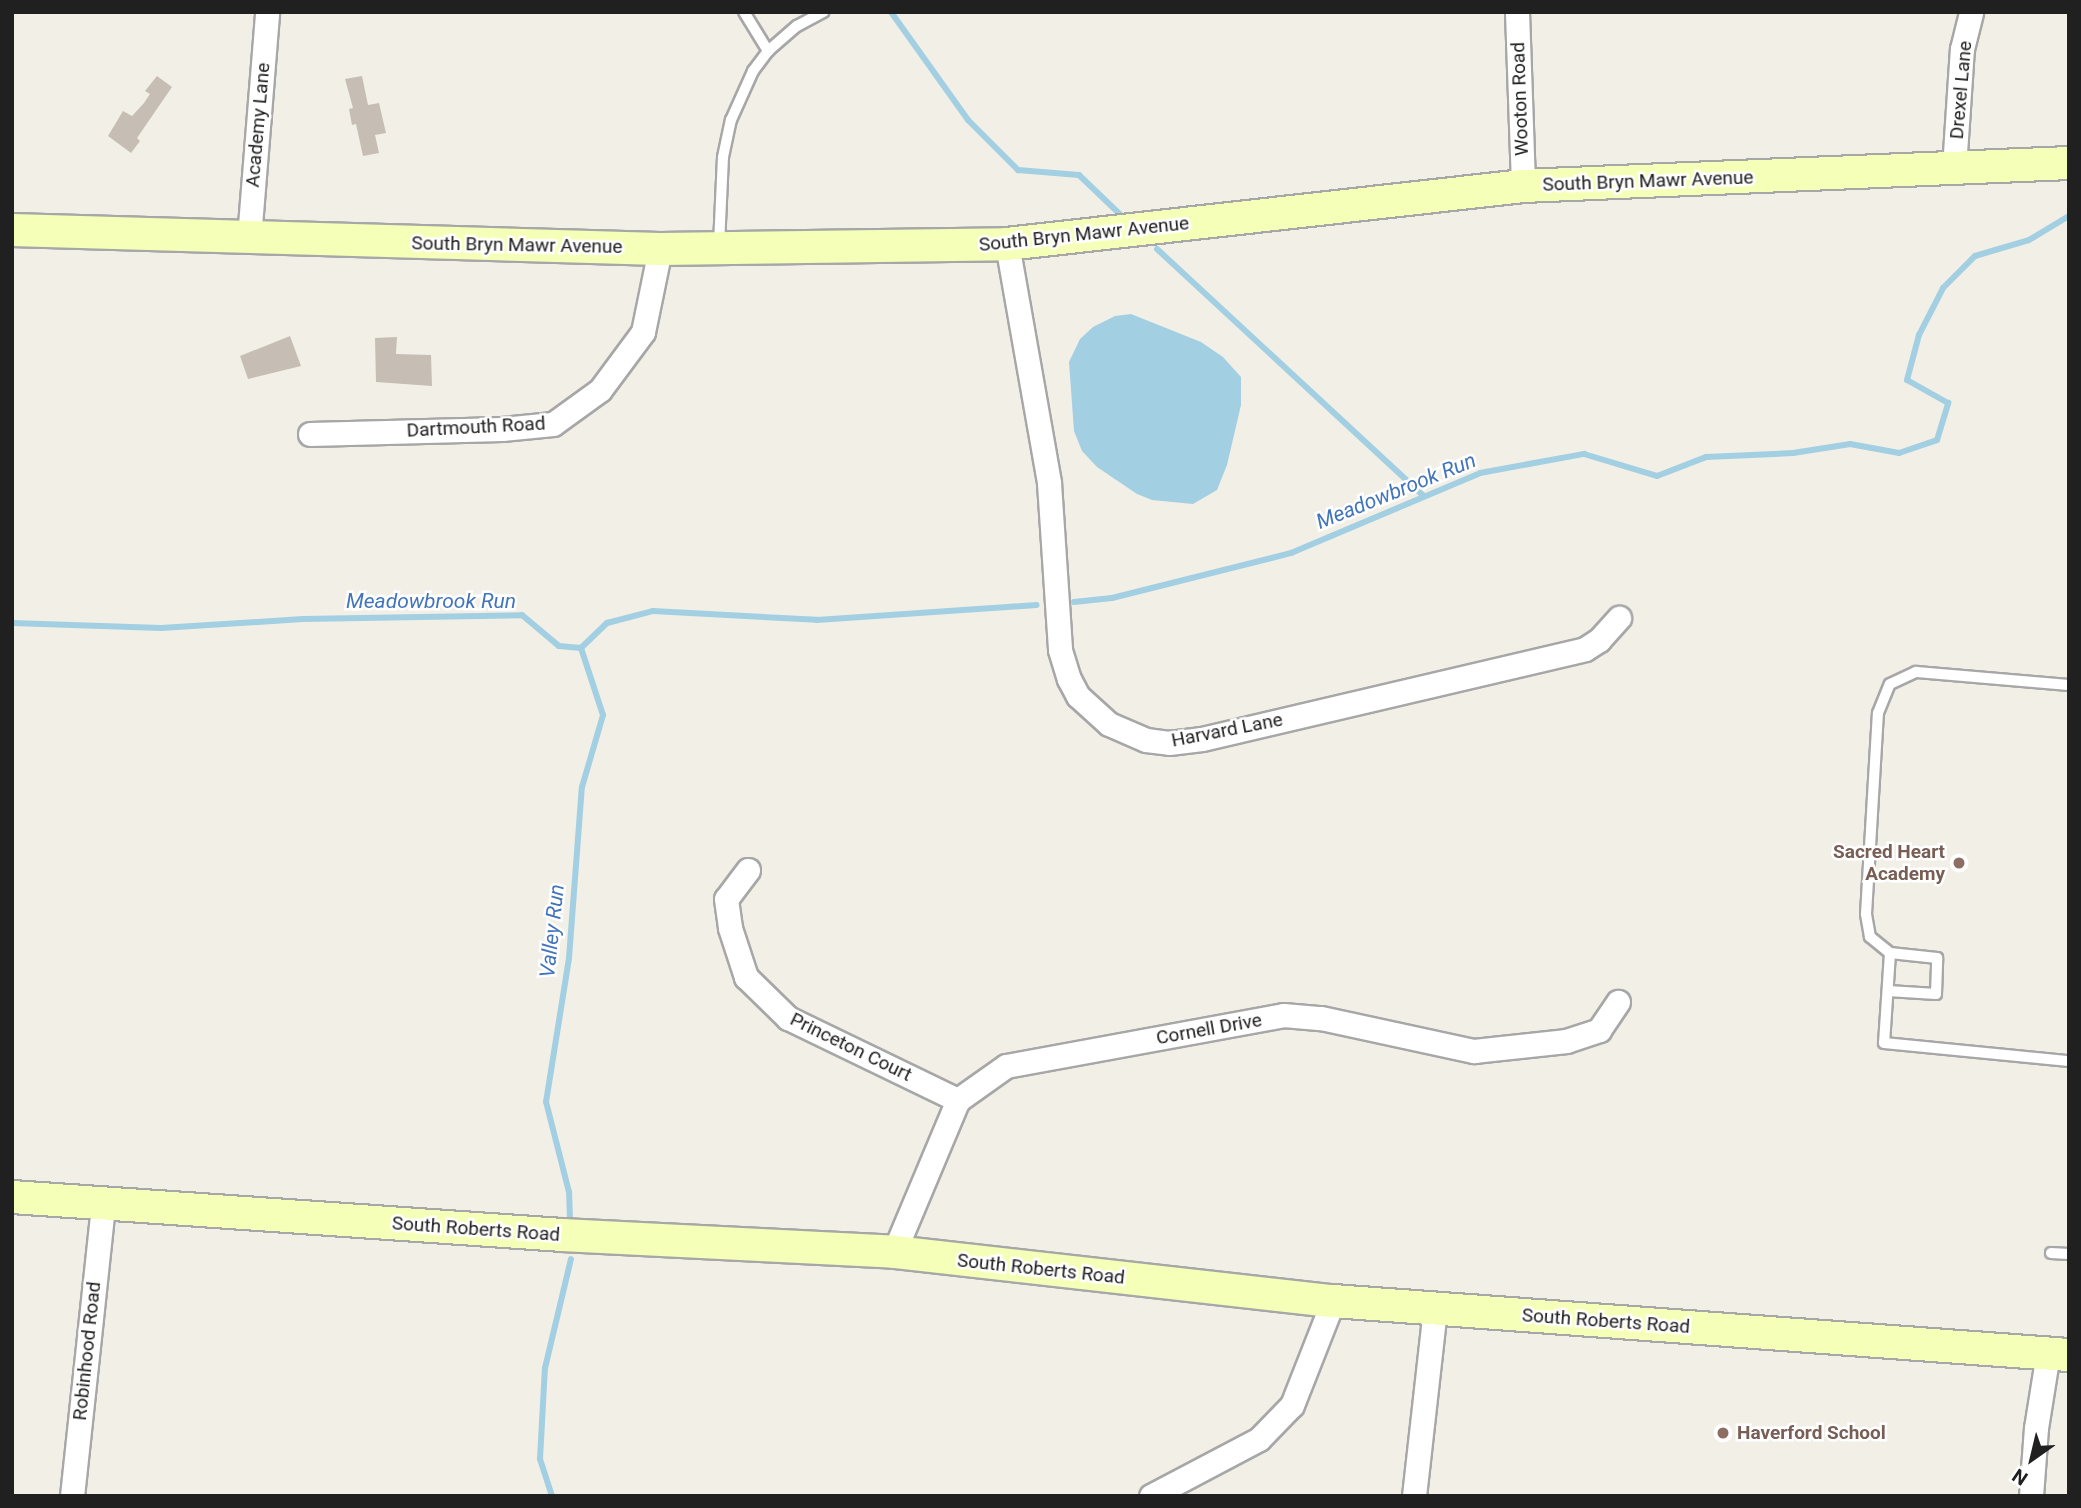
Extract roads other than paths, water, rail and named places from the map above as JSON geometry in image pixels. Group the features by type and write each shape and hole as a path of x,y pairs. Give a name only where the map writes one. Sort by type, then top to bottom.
{"main road":[{"name":"South Bryn Mawr Avenue","path":"12,230 660,249 1007,244 1523,186 2069,163"},
{"name":"South Roberts Road","path":"12,1197 563,1235 894,1252 1334,1301 2058,1354"}],"street":[{"name":"Academy Lane","path":"249,238 267,12"},
{"name":"Wooton Road","path":"1517,12 1523,186"},
{"name":"Drexel Lane","path":"1954,168 1962,49 1971,12"},
{"name":"Harvard Lane","path":"1007,244 1049,483 1060,650 1078,696 1109,724 1146,740 1169,743 1202,739 1585,649 1600,640 1619,618"},
{"name":"Dartmouth Road","path":"310,434 502,429 553,424 600,390 643,332 660,249"},
{"name":"Princeton Court","path":"748,870 726,899 730,928 746,977 788,1018 958,1100"},
{"name":"Cornell Drive","path":"958,1100 1006,1066 1283,1015 1321,1017 1474,1051 1566,1041 1599,1030 1618,1002"},
{"path":"894,1252 958,1100"},
{"name":"Robinhood Road","path":"72,1496 103,1205"},
{"path":"1151,1496 1259,1439 1292,1405 1334,1301"},
{"path":"1414,1496 1435,1309"},
{"path":"2031,1496 2036,1428 2058,1354"}],"lane":[{"path":"744,12 768,51"},
{"path":"719,248 723,157 731,120 753,71 768,51 797,26 823,12"},
{"path":"1888,991 1936,994 1937,958 1890,953 1870,937 1866,903 1878,713 1890,684 1916,672 2069,685"},
{"path":"1890,953 1884,1043 2069,1061"},
{"path":"2052,1253 2069,1254"}],"water":[{"path":"1131,314 1201,342 1223,357 1241,377 1241,405 1227,465 1217,490 1193,504 1152,500 1137,494 1097,467 1082,451 1074,431 1069,362 1080,339 1093,327 1115,316"}],"waterway":[{"path":"891,12 968,120 1018,170 1079,175 1127,221"},
{"name":"Meadowbrook Run","path":"1074,602 1112,598 1291,553 1480,473 1584,454 1657,476 1706,457 1793,453 1850,444 1899,453 1937,440 1948,403 1907,380 1919,335 1943,288 1975,256 2029,240 2069,216"},
{"path":"1157,249 1423,495"},
{"name":"Meadowbrook Run","path":"12,623 161,628 303,619 522,615 559,646 581,648 607,623 653,611 817,620 1036,605"},
{"name":"Valley Run","path":"570,1219 569,1192 546,1102 569,958 582,787 603,715 581,648"},
{"name":"Valley Run","path":"552,1496 540,1459 545,1368 571,1259"}],"place":[{"name":"Sacred Heart Academy","path":"1959,863"},
{"name":"Haverford School","path":"1723,1433"}]}
